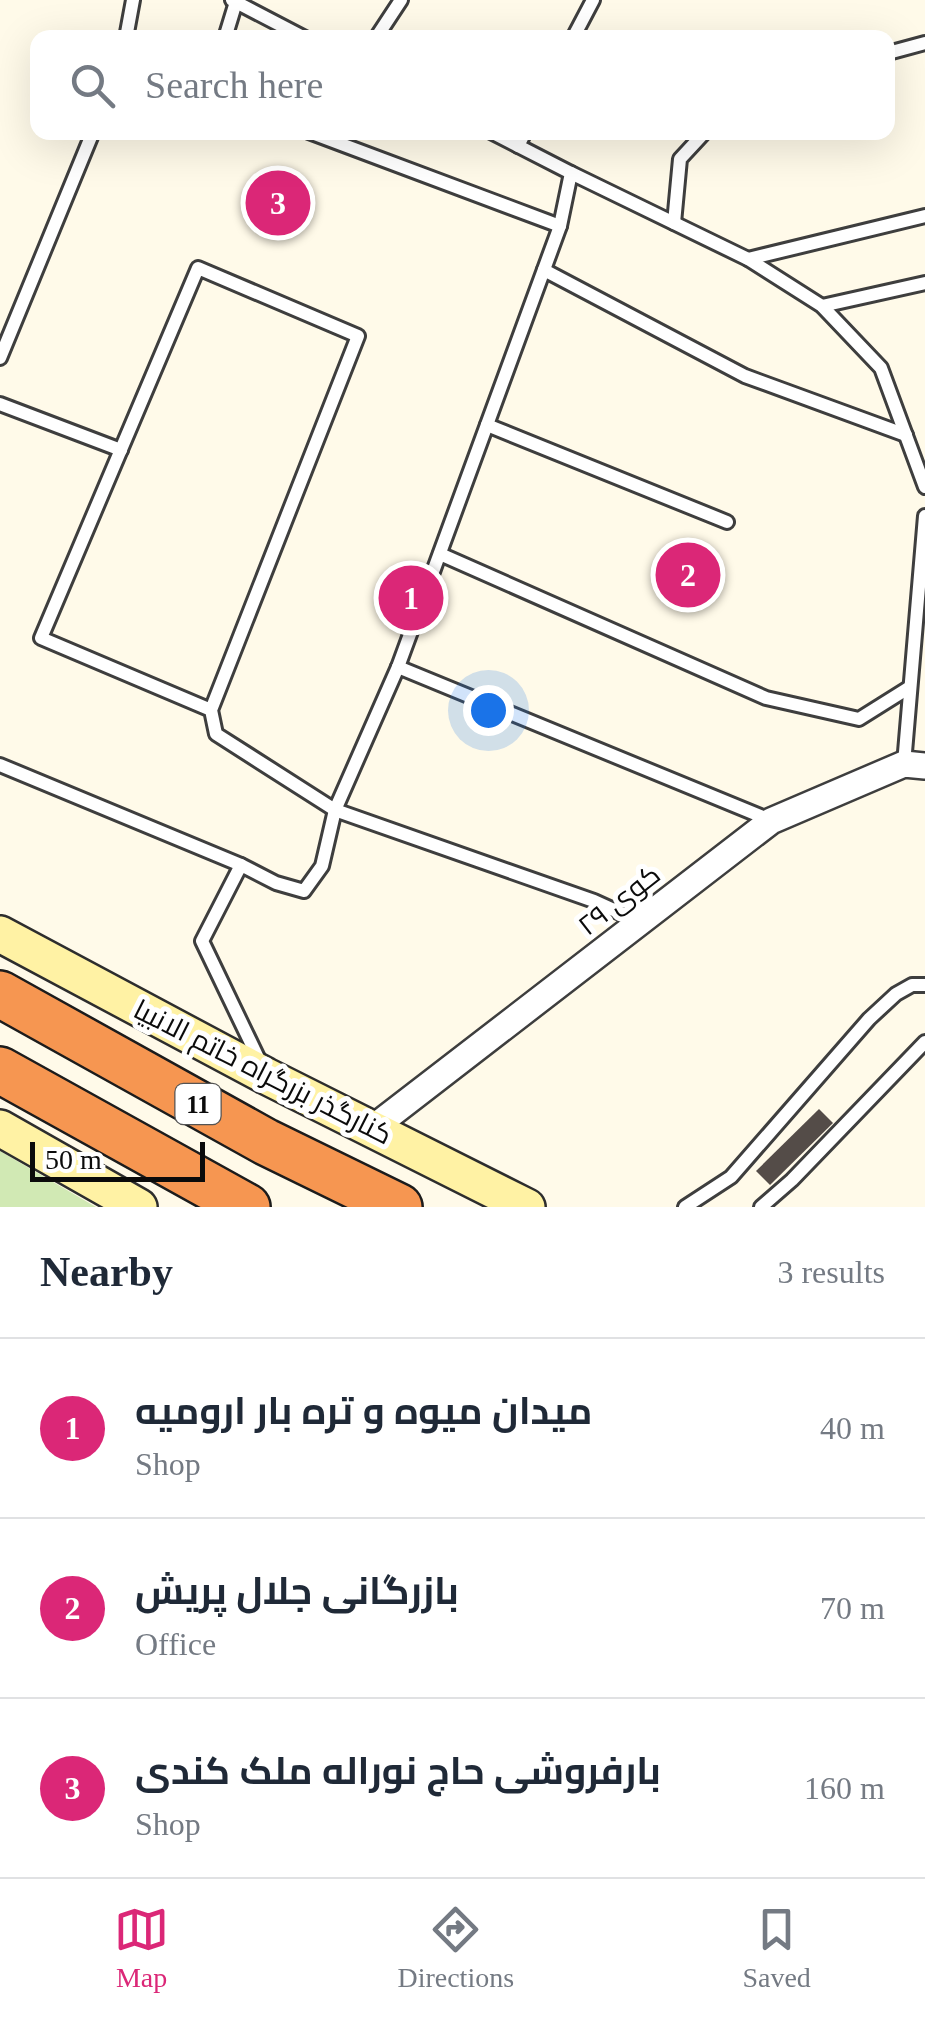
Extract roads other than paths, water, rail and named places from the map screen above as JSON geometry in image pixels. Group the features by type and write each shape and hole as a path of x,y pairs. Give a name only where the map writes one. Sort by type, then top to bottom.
{"highway":[{"name":"11","path":"0,994 266,1142 399,1207"},
{"name":"11","path":"0,1070 247,1207"}],"main road":[{"name":"کنارگذر بزرگراه خاتم الانبیا","path":"0,934 266,1076 527,1207"},
{"path":"0,1128 140,1207"}],"street":[{"name":"کوی ۲۹","path":"372,1128 771,820 914,765"}],"lane":[{"path":"128,30 134,0"},
{"path":"381,30 400,0"},
{"path":"578,30 593,0"},
{"path":"227,30 234,1 290,30"},
{"path":"895,52 925,44"},
{"path":"0,358 89,140"},
{"path":"331,140 560,226"},
{"path":"506,140 748,259 822,306 881,368 925,486"},
{"path":"518,146 521,140"},
{"path":"674,224 680,159 698,140"},
{"path":"0,765 240,865 276,884 304,891 322,866 335,810 398,667 560,226 571,173"},
{"path":"748,259 925,216"},
{"path":"212,710 42,638 198,268 358,336 212,710 216,734 335,810 594,901 640,922"},
{"path":"544,270 745,376 906,435"},
{"path":"822,306 925,283"},
{"path":"0,404 121,450"},
{"path":"487,424 728,522"},
{"path":"914,765 910,687 925,516"},
{"path":"440,554 766,698 859,719 910,687"},
{"path":"398,667 771,820"},
{"path":"240,865 202,941 266,1076"},
{"path":"685,1207 731,1177 869,1019 896,994 912,985 925,985"},
{"path":"760,1207 792,1180 925,1042"}],"place":[{"name":"بارفروشی حاج نوراله ملک کندی","path":"278,203"},
{"name":"بازرگانی جلال پریش","path":"688,575"},
{"name":"میدان میوه و تره بار ارومیه","path":"411,598"}]}
